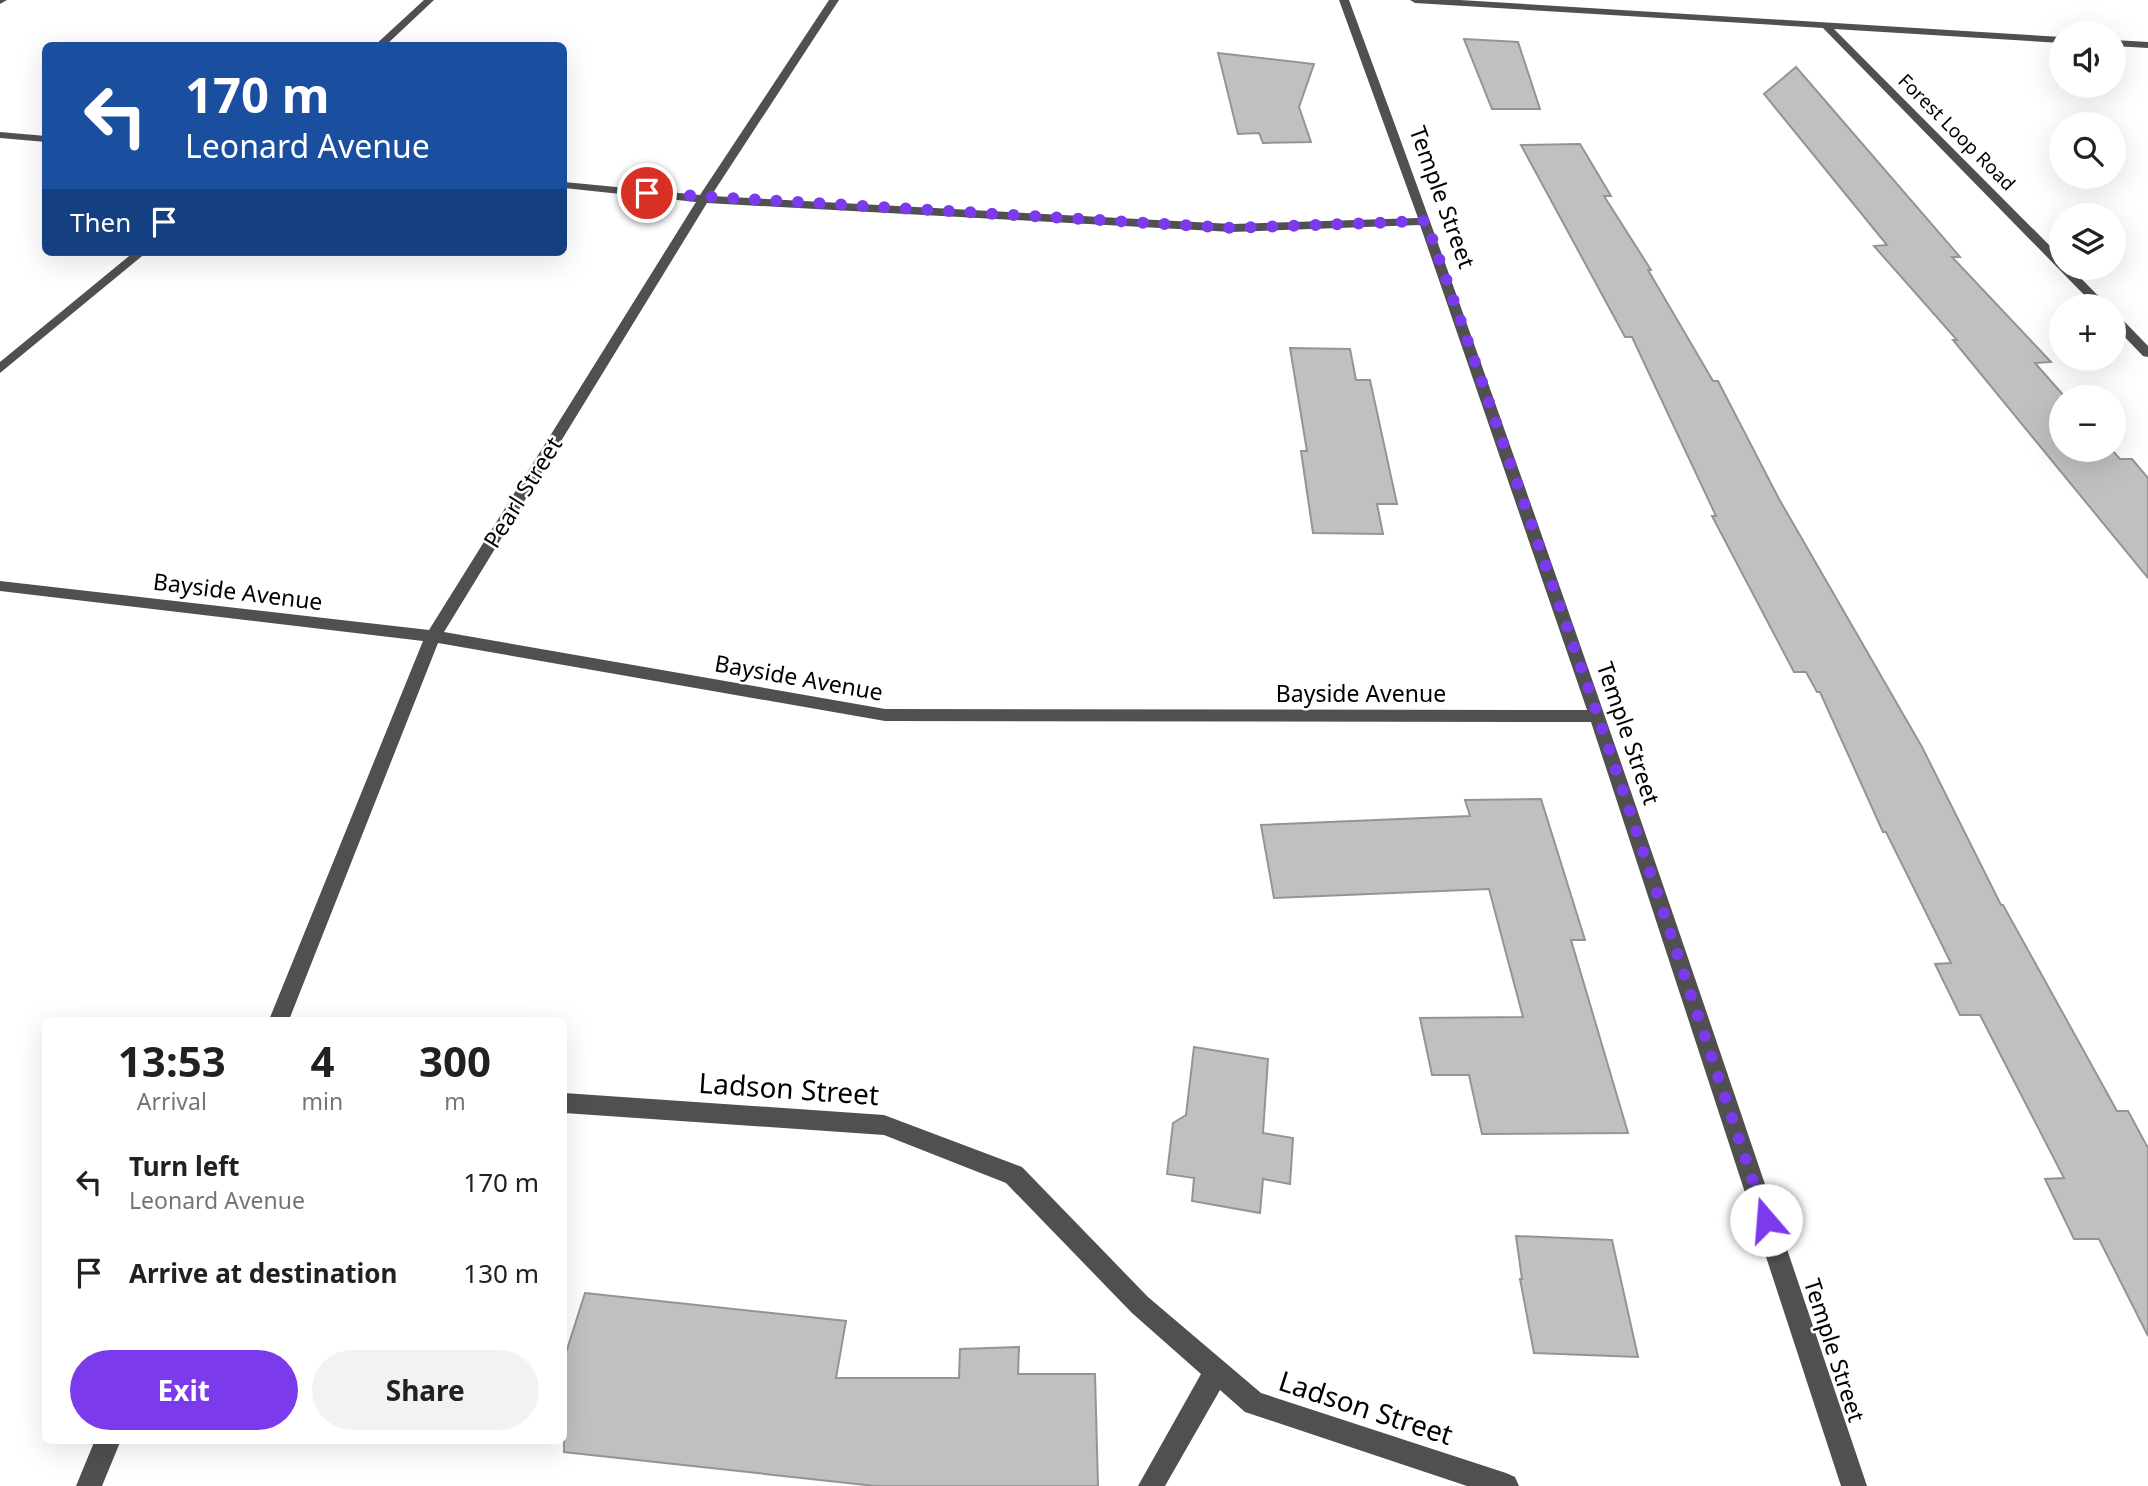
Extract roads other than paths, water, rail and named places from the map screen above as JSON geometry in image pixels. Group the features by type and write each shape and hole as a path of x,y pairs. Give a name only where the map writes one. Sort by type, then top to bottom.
{"street":[{"path":"383,42 429,0"},
{"name":"Pearl Street","path":"280,1017 433,636 703,199 834,0"},
{"name":"Temple Street","path":"1344,0 1426,221 1598,716 1854,1486"},
{"path":"1415,0 2049,39"},
{"name":"Forest Loop Road","path":"1825,25 2049,253"},
{"path":"2126,44 2148,46"},
{"path":"0,135 42,139"},
{"path":"567,186 703,199 1232,228 1426,221"},
{"path":"0,369 136,256"},
{"name":"Forest Loop Road","path":"2076,280 2090,294"},
{"path":"2126,331 2148,353"},
{"name":"Bayside Avenue","path":"0,586 433,636 885,715 1598,716"},
{"name":"Ladson Street","path":"567,1103 884,1125 1014,1175 1140,1305 1254,1403 1506,1486"},
{"path":"1151,1486 1216,1371"},
{"path":"89,1486 106,1444"}]}
